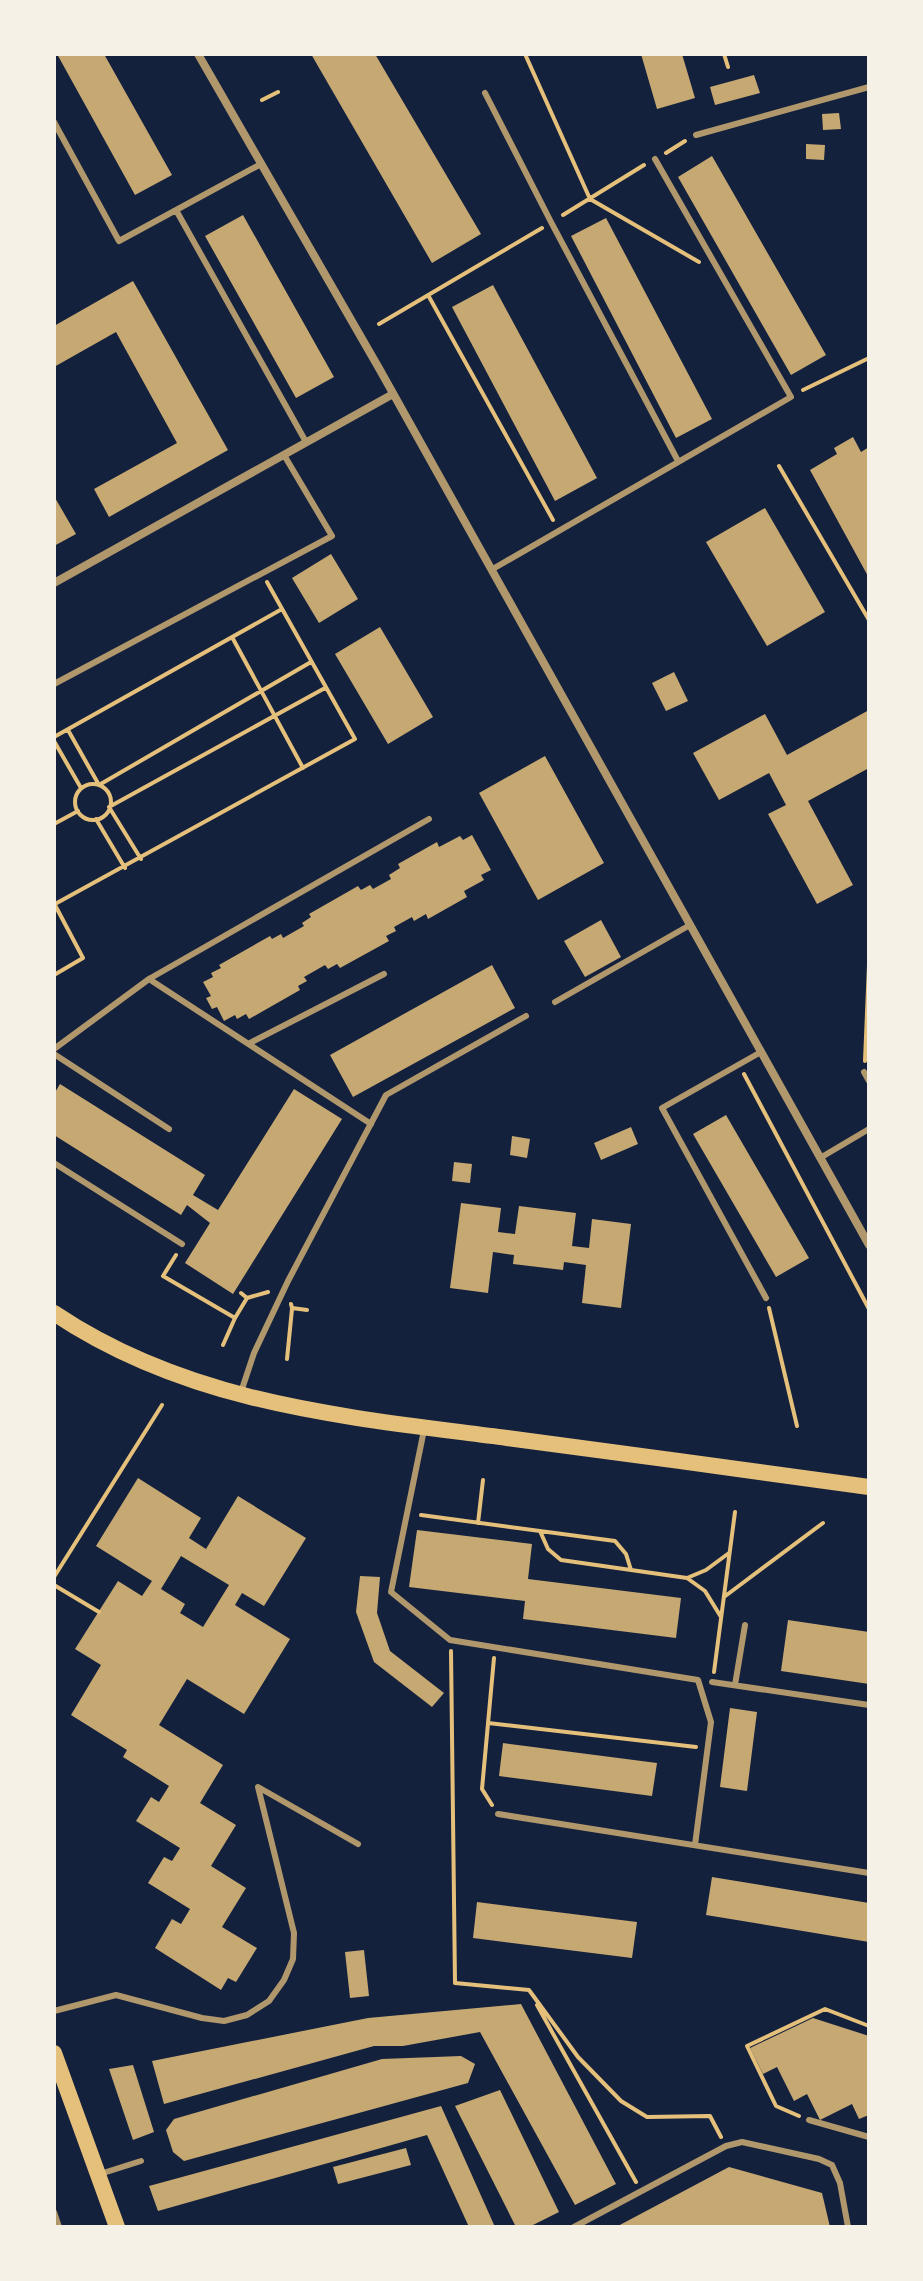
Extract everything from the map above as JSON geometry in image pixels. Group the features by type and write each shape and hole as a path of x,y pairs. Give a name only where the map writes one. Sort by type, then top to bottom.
{"main road":[{"path":"54,1313 120,1351 175,1375 239,1396 340,1415 869,1487"},
{"path":"55,2060 117,2227"}],"street":[{"path":"198,54 393,394 869,1245"},
{"path":"54,583 393,394"}],"lane":[{"path":"696,135 869,87"},
{"path":"485,93 678,461"},
{"path":"54,122 119,241 261,164"},
{"path":"491,570 791,397 655,159"},
{"path":"176,210 306,442"},
{"path":"54,684 332,536 284,455"},
{"path":"169,1129 54,1052 149,979 429,819"},
{"path":"555,1002 690,925"},
{"path":"250,1043 384,974"},
{"path":"149,979 371,1124"},
{"path":"239,1396 254,1353 288,1281 386,1095 526,1016"},
{"path":"761,1052 662,1108 766,1298"},
{"path":"864,1072 869,1081"},
{"path":"820,1158 869,1129"},
{"path":"54,1163 182,1244"},
{"path":"424,1427 391,1592 450,1640 698,1680 711,1722 695,1845"},
{"path":"735,1685 745,1625"},
{"path":"712,1682 869,1705"},
{"path":"54,2011 116,1995 224,2021 247,2015 269,2001 284,1980 293,1959 294,1933 258,1787 358,1844"},
{"path":"498,1814 869,1873"},
{"path":"809,2120 869,2137"},
{"path":"574,2227 726,2146 742,2142 819,2159 832,2165 840,2183 848,2227"},
{"path":"97,2175 141,2161"},
{"path":"54,2212 59,2227"}],"path":[{"path":"525,54 590,199 722,275"},
{"path":"724,54 728,67"},
{"path":"262,100 278,92"},
{"path":"379,324 696,135"},
{"path":"428,295 559,530"},
{"path":"809,387 869,358"},
{"path":"779,466 869,620"},
{"path":"54,975 83,958 54,904 125,868 355,739 263,573"},
{"path":"81,788 54,739 282,609"},
{"path":"232,637 303,768"},
{"path":"311,662 99,785 89,784 81,788 75,799 78,811 85,818 96,819 104,815 109,807 325,688"},
{"path":"68,730 99,785 108,793 109,807 141,859"},
{"path":"54,824 78,811"},
{"path":"96,819 125,868"},
{"path":"864,1072 869,965"},
{"path":"739,1065 869,1309"},
{"path":"182,1244 163,1276 235,1318"},
{"path":"223,1345 247,1298"},
{"path":"766,1298 797,1426"},
{"path":"287,1359 292,1308"},
{"path":"54,1577 162,1405"},
{"path":"478,1523 483,1480"},
{"path":"712,1682 735,1512"},
{"path":"406,1513 615,1541 626,1554 631,1570"},
{"path":"724,1597 823,1523"},
{"path":"540,1531 548,1549 561,1560 687,1578 705,1591 721,1617"},
{"path":"687,1578 706,1570 730,1552"},
{"path":"54,1585 99,1612"},
{"path":"450,1640 455,1983 529,1990 578,2057 621,2101 647,2117 710,2116 726,2146"},
{"path":"495,1647 482,1789 498,1814"},
{"path":"488,1723 708,1749"},
{"path":"529,1990 641,2191"},
{"path":"809,2120 776,2106 747,2046 825,2009 869,2026"}],"building":[{"path":"57,54 104,54 172,175 135,195"},
{"path":"311,54 375,54 481,234 432,263"},
{"path":"641,54 682,54 695,98 657,109"},
{"path":"754,75 760,93 715,105 710,87"},
{"path":"839,113 841,129 823,130 822,114"},
{"path":"806,144 825,145 824,160 806,159"},
{"path":"712,156 826,355 791,375 678,177"},
{"path":"243,215 334,377 296,398 205,236"},
{"path":"606,218 712,419 676,438 571,236"},
{"path":"133,281 228,450 109,517 94,489 177,443 116,332 54,367 54,326"},
{"path":"493,285 597,478 555,501 452,307"},
{"path":"853,437 861,452 869,447 869,578 810,470 837,454 834,448"},
{"path":"54,496 76,534 54,546"},
{"path":"765,508 825,612 767,646 706,542"},
{"path":"331,554 358,599 319,623 292,578"},
{"path":"380,627 433,717 388,744 335,654"},
{"path":"674,672 688,701 666,711 652,683"},
{"path":"869,710 869,768 808,801 853,885 817,904 768,814 786,805 769,773 719,800 693,753 765,714 787,755"},
{"path":"545,756 604,863 538,900 479,793"},
{"path":"472,835 491,870 481,875 484,880 464,891 467,897 428,919 426,914 414,921 412,917 394,927 396,931 386,936 389,941 340,968 337,964 328,969 325,965 304,977 307,981 298,986 300,990 249,1019 246,1014 224,1021 217,1007 212,1009 206,998 211,996 203,982 213,977 211,973 221,968 219,965 270,936 272,939 281,934 283,938 304,926 302,923 311,917 309,914 358,886 361,890 370,885 373,889 391,879 389,875 400,868 398,864 437,842 439,847 460,836 463,840"},
{"path":"601,920 621,957 585,977 564,941"},
{"path":"492,965 515,1008 353,1097 330,1055"},
{"path":"60,1084 205,1175 193,1195 218,1210 294,1089 342,1119 233,1294 185,1263 210,1223 187,1205 181,1215 54,1135 54,1094"},
{"path":"726,1115 809,1258 776,1277 693,1134"},
{"path":"631,1127 638,1144 601,1160 594,1143"},
{"path":"512,1136 530,1139 527,1158 510,1155"},
{"path":"454,1162 472,1164 470,1183 452,1181"},
{"path":"461,1203 501,1208 498,1232 515,1234 519,1206 576,1213 572,1246 589,1248 592,1219 631,1224 621,1308 582,1303 586,1265 564,1262 563,1270 513,1264 514,1255 493,1252 488,1293 450,1288"},
{"path":"138,1478 201,1518 189,1538 206,1549 238,1496 306,1538 264,1606 242,1593 235,1605 290,1639 244,1714 187,1679 159,1725 223,1765 200,1803 236,1825 211,1866 246,1888 222,1927 257,1948 236,1982 228,1978 221,1990 155,1948 172,1919 181,1924 190,1909 148,1883 164,1857 172,1861 180,1848 136,1821 151,1797 159,1802 169,1786 123,1757 127,1750 71,1715 101,1665 75,1649 118,1581 142,1596 152,1581 96,1546","holes":["181,1556 229,1585 203,1627 180,1613 185,1604 161,1589"]},
{"path":"417,1530 532,1544 528,1579 681,1598 676,1638 523,1619 525,1601 409,1587"},
{"path":"360,1576 380,1577 377,1613 390,1651 444,1693 432,1707 374,1662 356,1612"},
{"path":"788,1620 869,1632 869,1684 781,1671"},
{"path":"730,1708 757,1712 747,1791 720,1787"},
{"path":"503,1743 657,1763 652,1796 499,1776"},
{"path":"712,1877 869,1903 869,1942 706,1915"},
{"path":"477,1902 637,1922 632,1958 473,1938"},
{"path":"364,1950 369,1996 350,1998 345,1952"},
{"path":"521,2004 616,2184 575,2205 480,2032 403,2046 374,2046 164,2104 152,2061 368,2018"},
{"path":"813,2018 869,2036 869,2115 859,2119 852,2104 820,2120 807,2094 794,2101 777,2067 763,2074 750,2048"},
{"path":"461,2056 475,2064 468,2083 184,2161 173,2152 166,2130 174,2119 382,2059"},
{"path":"133,2065 154,2132 133,2140 109,2069"},
{"path":"500,2090 559,2212 529,2227 516,2227 455,2106"},
{"path":"441,2106 495,2227 469,2227 427,2135 158,2211 149,2186"},
{"path":"406,2148 411,2165 338,2184 333,2167"},
{"path":"729,2167 822,2193 830,2227 616,2227"}]}
